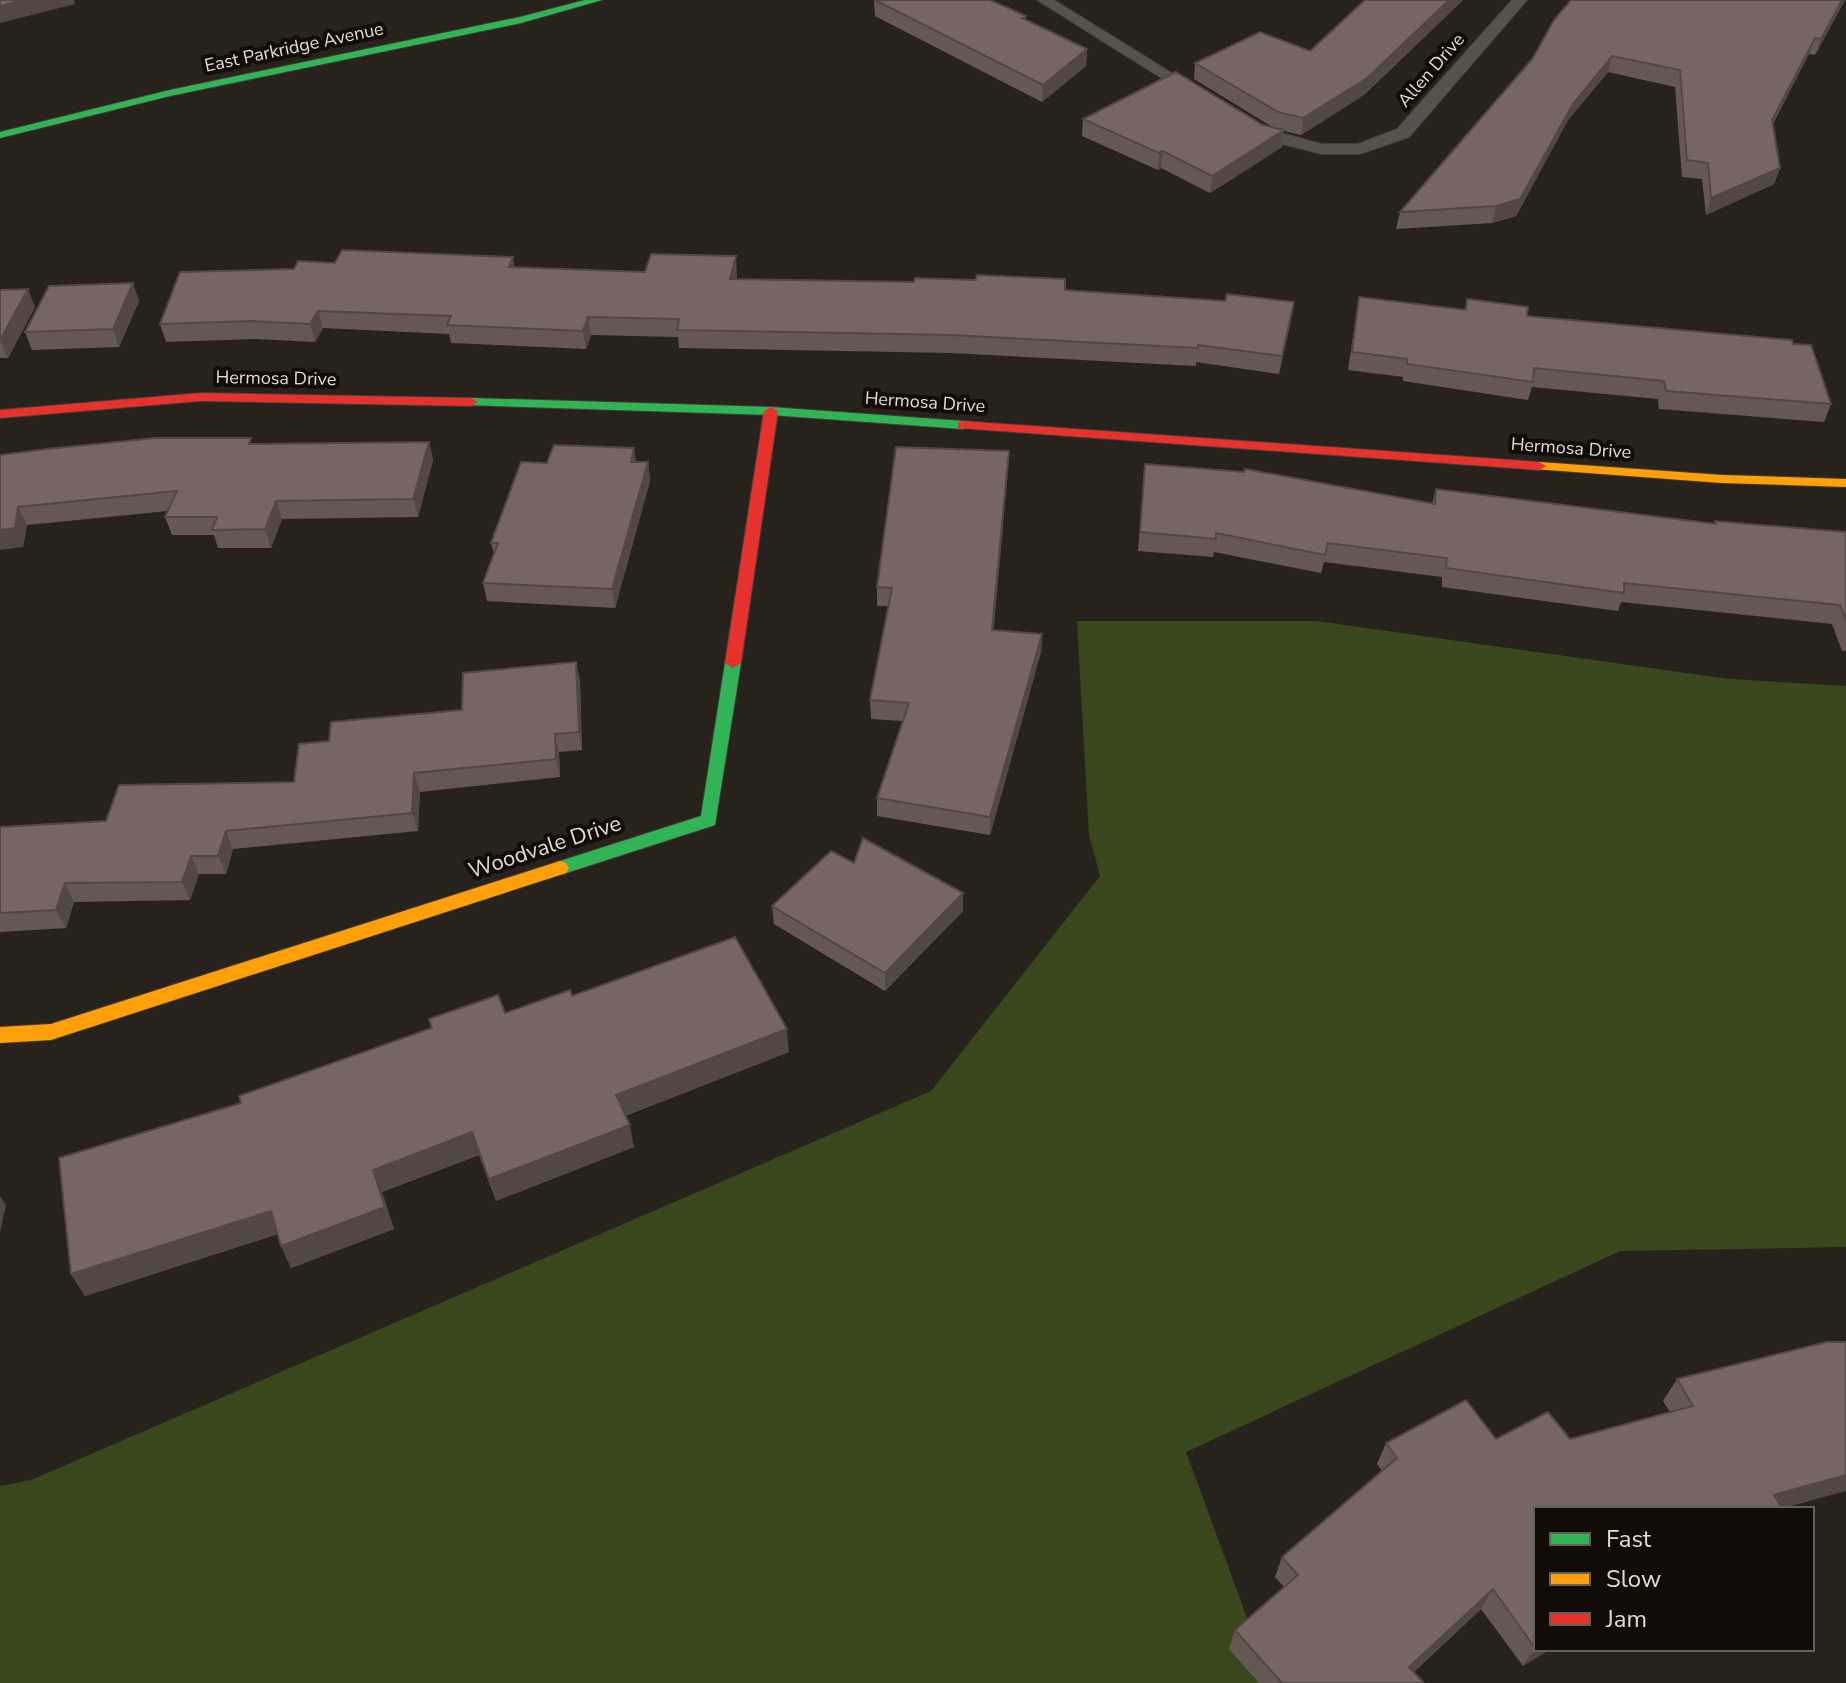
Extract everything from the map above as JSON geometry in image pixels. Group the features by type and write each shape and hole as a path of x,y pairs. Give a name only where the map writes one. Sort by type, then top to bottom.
{"street":[{"name":"East Parkridge Avenue","path":"0,135 170,93 521,20 597,0"},
{"name":"Hermosa Drive","path":"0,414 201,397 381,399 771,411 1707,478 1846,483"},
{"name":"Woodvale Drive","path":"0,1035 51,1032 709,820 771,411"}],"lane":[{"path":"1044,0 1215,104"},
{"name":"Allen Drive","path":"1242,120 1268,135 1322,149 1360,149 1403,133 1520,0"}],"green space":[{"path":"1077,621 1316,621 1729,679 1846,686 1846,1247 1620,1251 1186,1452 1271,1683 0,1683 0,1486 31,1480 931,1091 1100,876 1089,835"}],"building":[{"path":"0,0 23,0 0,6"},
{"path":"875,0 990,0 1087,49 1043,85"},
{"path":"1365,0 1449,0 1367,78 1303,118 1278,112 1195,63 1260,32 1310,51"},
{"path":"1571,0 1842,0 1821,39 1815,38 1772,120 1780,168 1711,198 1708,163 1687,160 1680,70 1612,56 1573,104 1520,199 1496,206 1400,212 1533,58 1554,20"},
{"path":"1176,72 1263,125 1284,130 1212,176 1163,151 1159,153 1083,119"},
{"path":"342,250 513,257 509,267 645,272 651,254 736,256 730,279 914,282 915,278 976,280 977,275 1065,279 1065,290 1225,301 1227,294 1294,302 1282,356 1198,345 1198,348 951,335 677,330 679,319 588,317 583,331 447,325 451,316 318,311 310,324 251,321 160,324 180,272 294,269 298,261 335,263"},
{"path":"133,283 113,329 25,332 49,286"},
{"path":"28,289 0,340 0,290"},
{"path":"1359,297 1466,310 1467,299 1528,307 1527,316 1792,340 1793,344 1811,345 1831,404 1666,391 1664,381 1534,368 1533,382 1407,364 1407,359 1352,352"},
{"path":"155,438 251,438 249,444 429,442 413,499 276,501 265,529 212,530 217,517 165,517 177,491 18,507 15,528 0,530 0,455"},
{"path":"554,445 634,448 631,462 648,462 612,589 483,583 498,543 491,543 521,462 547,463"},
{"path":"896,447 1009,451 992,630 1042,634 990,817 877,798 909,703 870,700 892,588 877,587"},
{"path":"1145,464 1244,472 1245,469 1435,504 1436,489 1716,524 1715,521 1846,532 1846,620 1840,605 1624,583 1624,593 1446,568 1447,558 1328,543 1325,555 1216,533 1216,539 1140,532"},
{"path":"576,662 579,732 555,734 556,759 414,773 412,813 226,831 218,856 191,856 182,882 65,883 56,910 0,913 0,827 106,821 119,785 294,782 299,744 329,741 331,722 462,710 463,673"},
{"path":"863,838 963,893 885,973 772,906 831,851 854,863"},
{"path":"735,937 787,1029 616,1095 630,1125 489,1179 472,1132 373,1170 385,1207 281,1246 271,1211 71,1274 59,1158 241,1103 239,1096 432,1028 429,1019 498,995 505,1013 570,990 572,996"},
{"path":"1827,1342 1846,1342 1846,1475 1774,1495 1781,1507 1534,1507 1534,1647 1493,1589 1409,1667 1424,1683 1282,1683 1235,1630 1298,1575 1282,1557 1397,1458 1386,1443 1466,1400 1496,1439 1548,1412 1570,1439 1693,1406 1677,1379"}],"traffic: fast":[{"path":"0,135 170,93 521,20 597,0"},
{"path":"471,402 771,411 963,425"},
{"path":"560,868 709,820 733,663"}],"traffic: slow":[{"path":"1539,466 1722,479 1846,483"},
{"path":"0,1035 51,1032 560,868"}],"traffic: jam":[{"path":"0,414 201,397 471,402"},
{"path":"733,663 771,411"},
{"path":"963,425 1539,466"}]}
